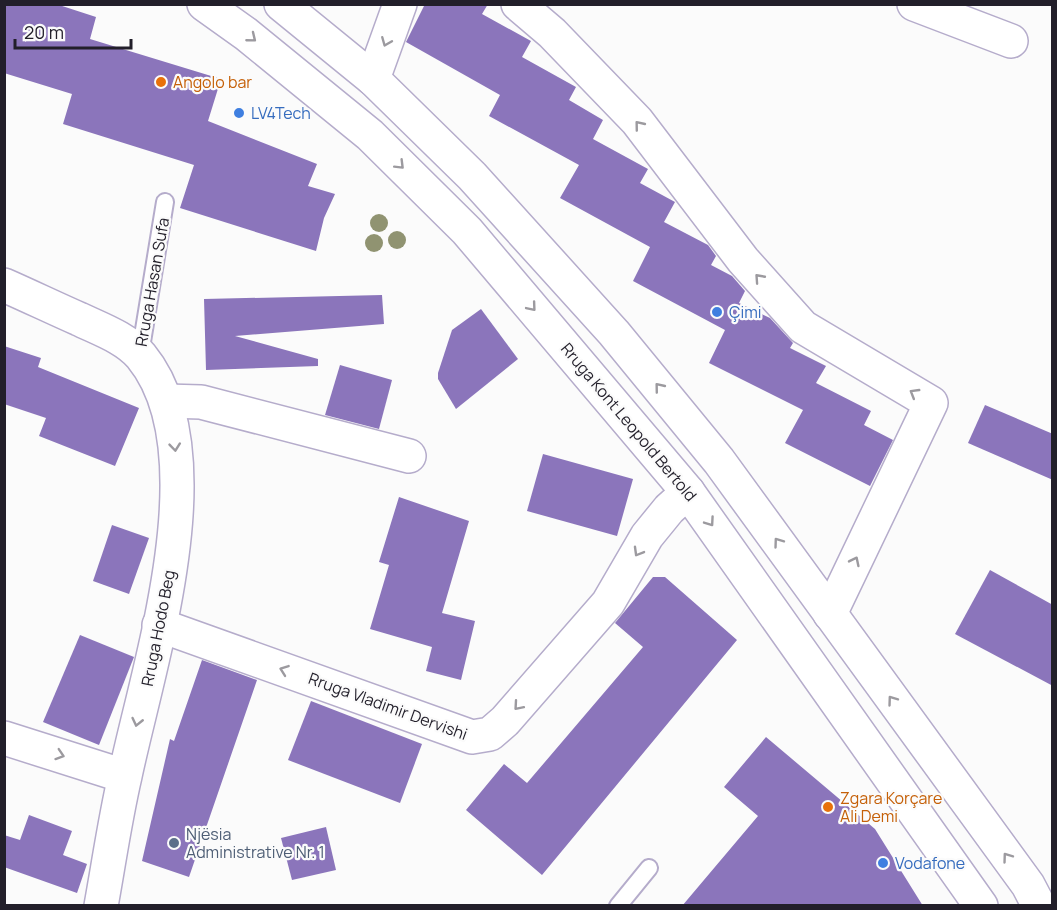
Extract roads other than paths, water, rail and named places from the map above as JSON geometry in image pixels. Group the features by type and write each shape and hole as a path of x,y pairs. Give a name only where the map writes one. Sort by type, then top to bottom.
{"street":[{"name":"Rruga Kont Leopold Bertold","path":"204,4 246,34 370,135 467,231 688,492 981,906"},
{"path":"281,4 372,79 472,176 614,333 719,460 1028,885 1040,906"},
{"path":"372,79 400,4"},
{"path":"518,4 552,33 637,121 743,260 803,327 931,403 830,614"},
{"path":"914,4 1011,41"},
{"name":"Rruga Hasan Sufa","path":"4,285 116,336 140,354"},
{"name":"Rruga Hodo Beg","path":"101,906 124,776 159,625 175,539 177,495 175,444 166,402 154,376 140,354"},
{"path":"166,402 201,402 408,456"},
{"name":"Rruga Vladimir Dervishi","path":"159,625 472,737 490,734 505,721 608,603 647,536 669,509 688,492"},
{"path":"4,738 124,776"}],"lane":[{"name":"Rruga Hasan Sufa","path":"140,354 165,202"},
{"path":"618,906 649,868"}],"place":[{"name":"Angolo bar","path":"161,82"},
{"name":"LV4Tech","path":"239,113"},
{"name":"Çimi","path":"717,312"},
{"name":"Zgara Korçare Ali Demi","path":"828,807"},
{"name":"Njësia Administrative Nr. 1","path":"174,843"},
{"name":"Vodafone","path":"883,863"}]}
